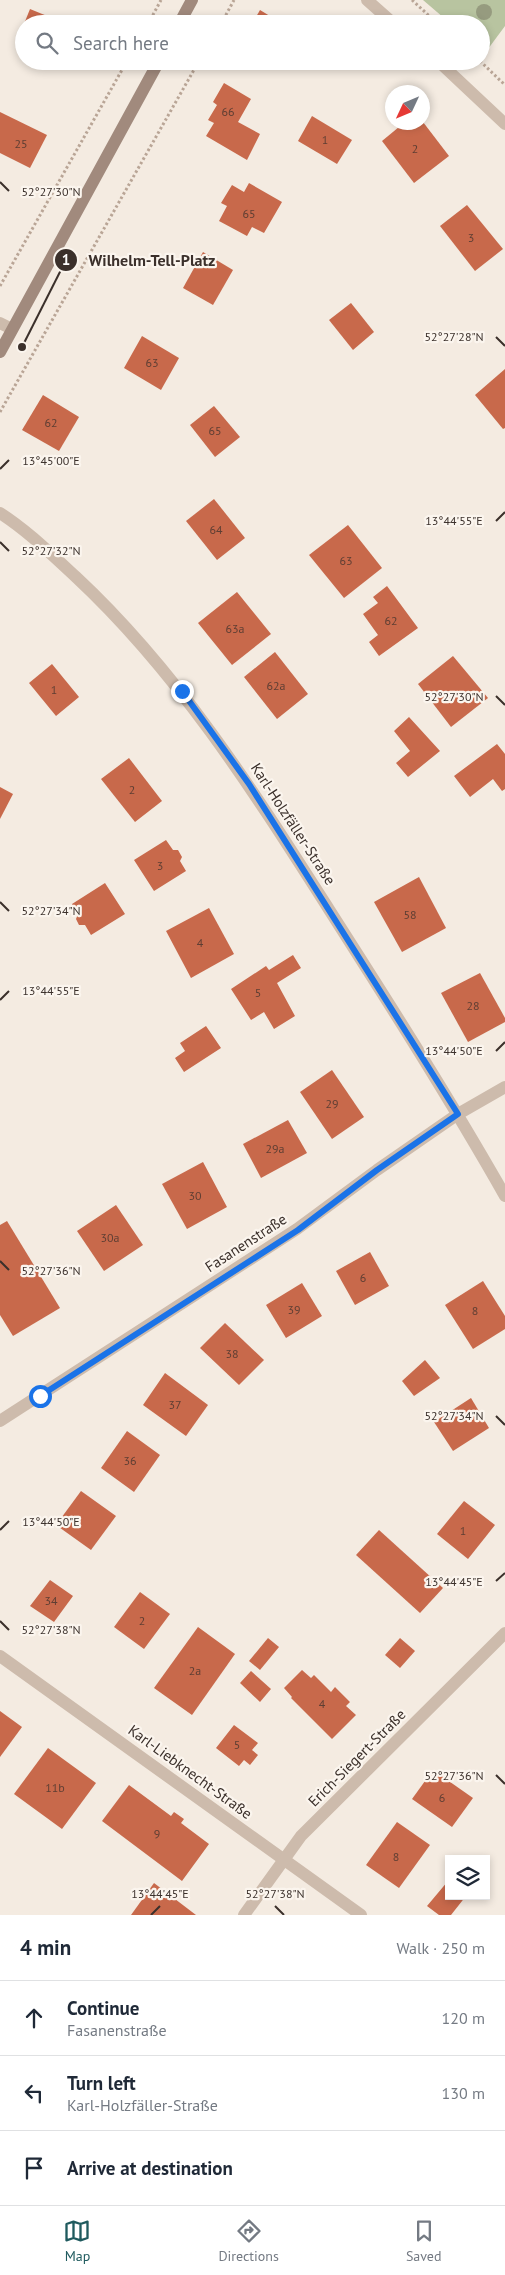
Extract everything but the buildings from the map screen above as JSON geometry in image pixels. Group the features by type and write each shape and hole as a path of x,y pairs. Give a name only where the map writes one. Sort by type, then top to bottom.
{"street":[{"path":"184,15 192,0"},
{"path":"367,0 384,15"},
{"path":"0,352 154,70"},
{"path":"448,70 505,124"},
{"path":"0,323 12,329"},
{"name":"Karl-Holzfäller-Straße","path":"0,513 23,528 110,609 182,691 249,784 458,1114 505,1196"},
{"name":"Fasanenstraße","path":"0,1421 298,1230 377,1170 458,1114 505,1087"},
{"name":"Erich-Siegert-Straße","path":"244,1915 301,1836 505,1633"},
{"name":"Karl-Liebknecht-Straße","path":"0,1656 361,1915"}],"path":[{"path":"153,15 161,0"},
{"path":"226,15 234,0"},
{"path":"412,0 428,15"},
{"path":"0,286 122,70"},
{"path":"0,412 194,70"},
{"path":"489,70 505,85"}],"green space":[{"path":"423,0 505,0 505,26 490,46 490,15 440,15"}],"place":[{"name":"Wilhelm-Tell-Platz","path":"22,347"}],"route":[{"path":"40,1396 298,1230 377,1170 458,1114 249,784 182,691"}]}
